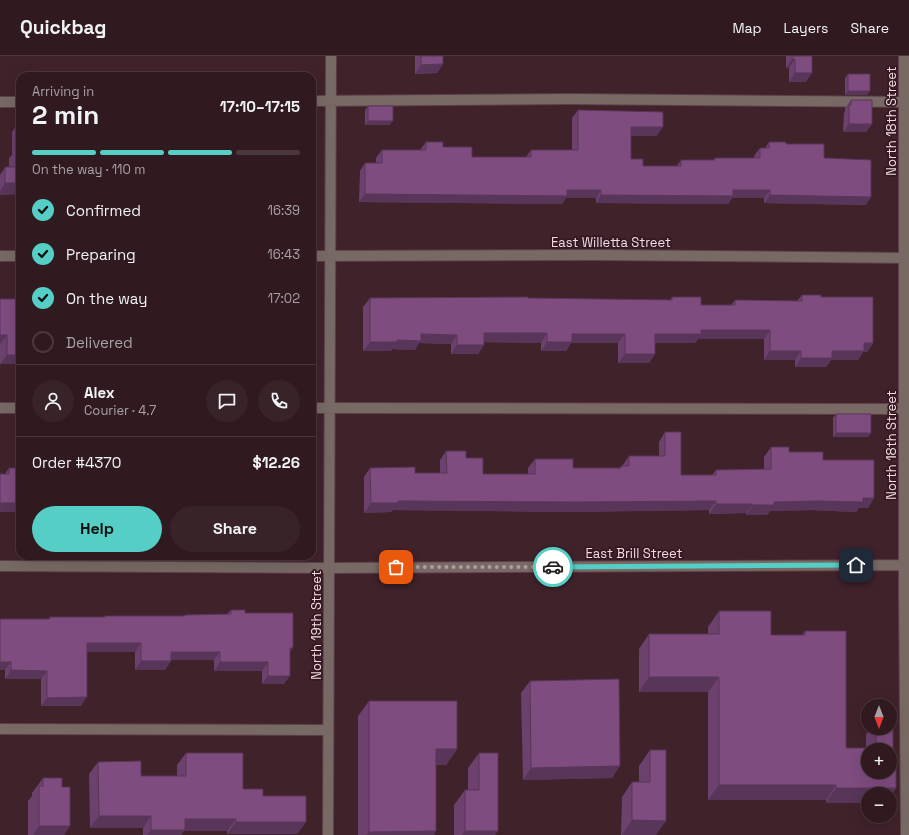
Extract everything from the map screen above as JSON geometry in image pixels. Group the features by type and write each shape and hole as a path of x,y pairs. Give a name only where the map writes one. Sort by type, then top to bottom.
{"street":[{"name":"North 19th Street","path":"328,835 329,256 331,56"},
{"name":"North 18th Street","path":"904,56 907,102 904,409 906,565 906,835"},
{"path":"316,101 570,99 907,102"},
{"path":"0,102 16,102"},
{"name":"East Willetta Street","path":"316,256 596,255 906,258"},
{"path":"0,256 16,256"},
{"path":"0,408 16,408"},
{"path":"316,408 904,409"},
{"name":"East Brill Street","path":"0,566 329,568 906,565"},
{"path":"0,729 328,730"}],"building":[{"path":"421,56 443,56 443,64 421,65"},
{"path":"792,56 812,56 812,73 795,73 795,59 792,59"},
{"path":"848,74 870,74 870,91 848,91"},
{"path":"851,100 872,100 872,124 849,124 849,105 851,105"},
{"path":"368,106 393,106 393,121 368,121"},
{"path":"578,110 663,112 663,127 631,127 631,159 643,159 643,166 681,166 681,160 760,158 760,148 769,148 769,142 786,142 786,144 824,144 824,158 871,160 871,197 770,195 770,190 733,190 733,196 601,195 601,190 567,190 567,196 365,194 365,163 382,163 382,150 426,150 426,142 443,142 443,147 472,147 472,157 531,157 531,150 578,150"},
{"path":"5,167 16,167 16,183 5,183"},
{"path":"802,295 821,295 821,297 873,297 873,343 864,343 864,351 832,351 832,358 801,358 801,351 770,351 770,330 701,330 701,334 655,334 655,354 625,354 625,334 572,334 572,342 547,342 547,333 484,333 484,345 457,345 457,335 421,334 421,341 397,340 397,342 370,342 370,298 528,297 672,300 672,297 701,297 701,305 735,305 735,300 802,301"},
{"path":"0,299 16,299 16,355 7,355 7,335 0,335"},
{"path":"836,414 871,414 871,433 836,433"},
{"path":"665,432 681,432 681,475 716,475 716,470 771,469 771,447 789,447 789,452 823,452 823,460 874,460 874,498 863,498 863,502 774,502 774,505 716,504 716,501 398,501 398,503 371,503 370,468 415,467 415,473 447,473 446,451 466,451 466,458 483,458 483,474 535,474 535,459 573,459 573,468 621,468 621,466 629,466 629,456 665,456"},
{"path":"9,468 16,468 16,503 0,503 0,474 9,474"},
{"path":"231,610 245,610 245,613 293,613 293,648 290,648 290,676 268,676 268,662 220,662 220,652 171,652 171,661 141,661 141,643 87,643 87,697 47,698 47,671 11,670 11,662 0,662 0,619 50,619 50,617 105,616 185,616 231,614"},
{"path":"719,611 771,611 771,635 805,635 805,631 846,631 846,748 861,748 861,779 896,779 896,787 836,788 836,785 719,785 719,677 649,677 649,634 719,634"},
{"path":"619,679 620,766 531,768 530,681"},
{"path":"369,701 457,701 457,749 436,749 436,831 369,832"},
{"path":"876,735 893,735 893,743 876,743"},
{"path":"650,750 666,750 666,821 632,820 632,782 650,782"},
{"path":"186,753 243,753 243,789 263,789 263,796 306,796 306,822 236,822 236,819 185,819 185,830 151,830 151,816 99,816 98,762 141,761 141,776 186,776"},
{"path":"479,753 498,753 498,831 465,831 465,790 479,790"},
{"path":"43,778 62,778 62,787 70,787 70,826 39,826 39,786 43,786"}],"way so far":[{"path":"396,567 553,567"}],"route":[{"path":"553,567 856,565"}]}
